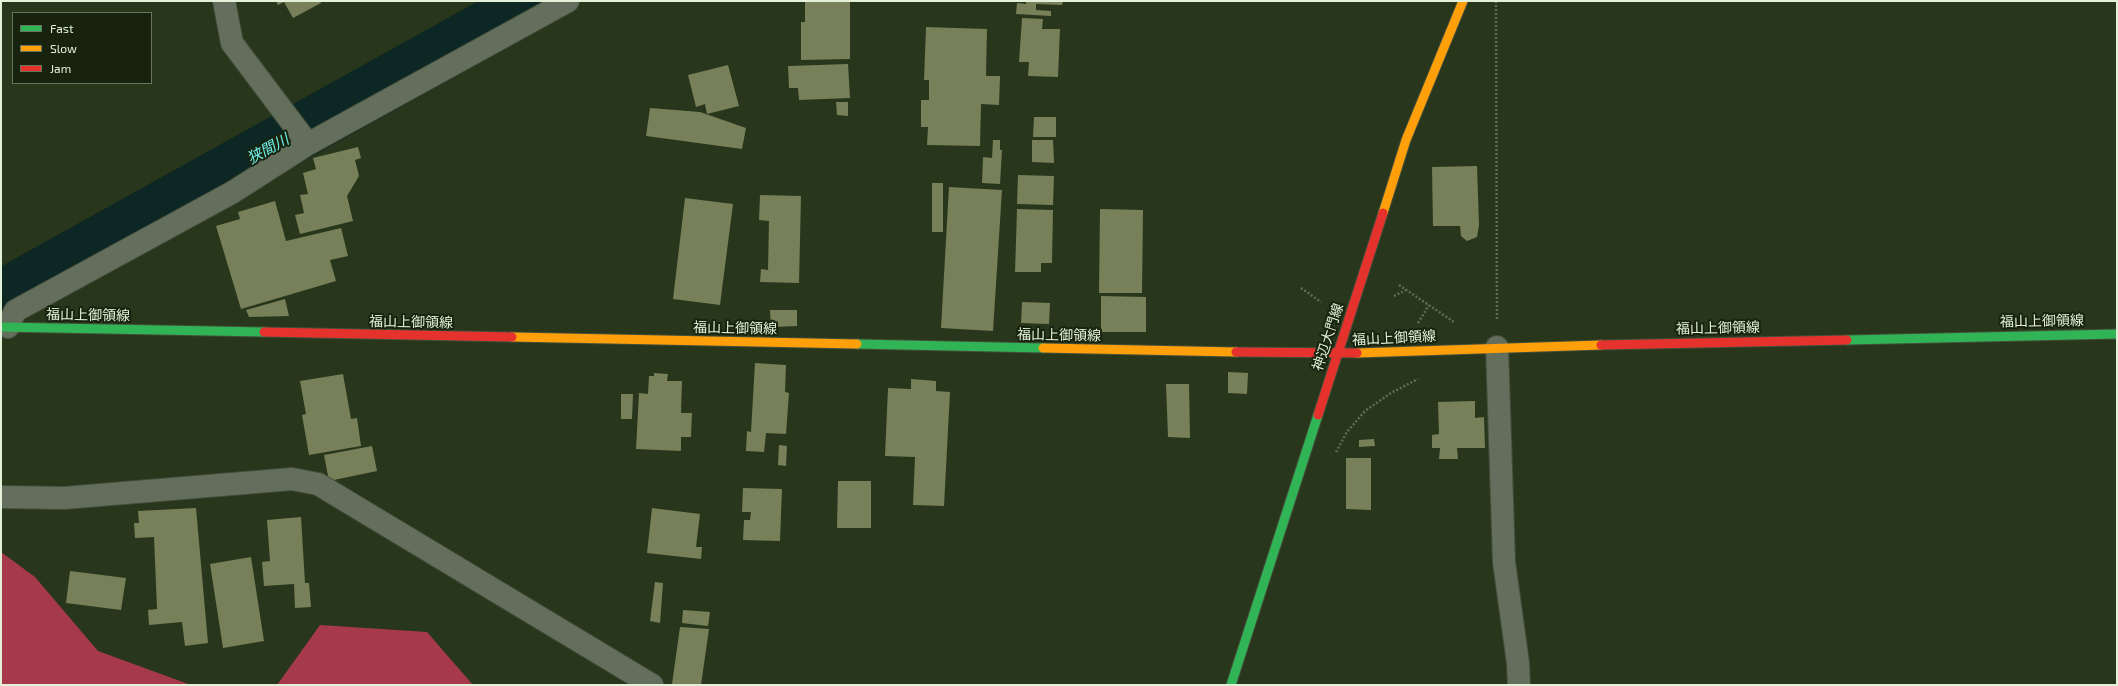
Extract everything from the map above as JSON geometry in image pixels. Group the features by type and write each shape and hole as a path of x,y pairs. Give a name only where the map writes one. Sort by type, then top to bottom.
{"main road":[{"name":"神辺大門線","path":"1231,685 1406,140 1463,1"},
{"name":"福山上御領線","path":"4,327 1337,354 1497,347 2117,334"}],"street":[{"path":"224,1 232,43 289,116 308,144"},
{"path":"4,327 15,311 233,192 308,144 568,1"},
{"path":"1497,347 1504,562 1518,663 1519,685"},
{"path":"1,497 64,498 292,479 318,484 652,685"}],"path":[{"path":"1496,1 1497,347"},
{"path":"1398,285 1460,326"},
{"path":"1301,288 1321,302"},
{"path":"1394,296 1406,290"},
{"path":"1417,325 1429,305"},
{"path":"1334,455 1352,427 1366,411 1391,393 1421,378"},
{"path":"1400,379 1404,386"},
{"path":"1344,424 1352,427"}],"shaded area":[{"path":"1,552 35,577 98,651 191,685 1,685"},
{"path":"320,625 427,632 473,685 277,685"}],"building":[{"path":"276,1 320,1 321,3 293,18 284,2 278,5"},
{"path":"805,1 850,1 850,59 801,60 801,22 805,22"},
{"path":"1026,1 1063,1 1062,5 1036,4 1036,10 1051,11 1051,16 1016,14 1017,3 1026,4"},
{"path":"1022,18 1043,19 1042,29 1060,29 1058,77 1028,76 1029,62 1019,62"},
{"path":"926,27 987,29 986,76 1000,76 999,105 981,104 980,146 927,145 928,127 921,127 921,100 929,100 929,80 924,80"},
{"path":"848,64 850,98 799,100 798,88 789,88 788,66"},
{"path":"728,65 739,106 707,114 705,104 696,107 688,75"},
{"path":"836,102 848,102 848,116 837,115"},
{"path":"650,108 700,112 746,128 742,149 646,136"},
{"path":"1034,117 1056,117 1056,137 1033,137"},
{"path":"993,140 1000,140 1000,150 1002,150 1000,184 982,183 983,157 992,158"},
{"path":"1032,140 1053,140 1054,163 1032,162"},
{"path":"358,147 361,158 355,160 359,176 347,196 353,221 300,234 295,215 304,213 300,195 308,194 303,173 316,169 313,158"},
{"path":"1477,166 1479,225 1477,237 1467,241 1461,236 1460,226 1433,226 1432,167"},
{"path":"1018,175 1054,176 1053,205 1017,204"},
{"path":"932,183 943,183 943,232 932,232"},
{"path":"949,187 1002,190 993,331 941,328"},
{"path":"760,195 801,196 799,283 760,282 761,269 768,270 769,221 759,220"},
{"path":"685,198 733,204 720,305 673,299"},
{"path":"275,201 286,241 341,228 348,256 330,260 336,281 241,309 216,226 240,219 238,212"},
{"path":"1017,209 1053,210 1052,263 1041,263 1041,272 1015,272"},
{"path":"1100,209 1143,210 1142,293 1099,293"},
{"path":"1101,296 1146,297 1146,332 1101,332"},
{"path":"285,299 289,316 249,317 246,310"},
{"path":"1022,302 1050,303 1049,324 1021,323"},
{"path":"770,310 797,310 797,326 771,327"},
{"path":"755,363 786,365 785,392 789,393 786,434 766,433 764,452 746,451 747,431 751,432"},
{"path":"1228,372 1248,373 1247,394 1228,393"},
{"path":"654,373 668,374 667,381 682,381 681,413 692,413 691,437 681,437 681,451 636,449 639,393 648,394 649,376 654,376"},
{"path":"343,374 351,419 357,418 361,446 309,455 302,415 306,414 300,381"},
{"path":"911,379 936,381 936,391 950,392 944,506 913,505 915,457 885,456 888,388 911,389"},
{"path":"1166,384 1189,384 1190,438 1168,437"},
{"path":"621,394 633,394 632,419 621,419"},
{"path":"1475,401 1475,418 1484,417 1485,448 1457,448 1458,459 1439,459 1440,448 1432,448 1432,435 1439,434 1438,402"},
{"path":"1374,439 1375,446 1359,447 1359,440"},
{"path":"779,445 787,446 786,466 778,465"},
{"path":"372,446 377,471 329,481 324,455"},
{"path":"1346,458 1371,458 1371,510 1346,509"},
{"path":"838,481 871,481 871,528 837,528"},
{"path":"743,488 782,489 780,541 743,540 744,520 750,520 751,512 742,512"},
{"path":"196,508 208,643 185,646 182,622 149,625 148,610 157,609 154,537 135,538 134,523 139,523 138,511"},
{"path":"652,508 700,514 696,547 702,547 701,559 647,553"},
{"path":"301,517 305,583 309,583 311,607 295,608 294,584 264,586 262,562 270,561 267,520"},
{"path":"251,557 264,641 223,648 210,564"},
{"path":"70,571 126,578 121,610 66,603"},
{"path":"655,582 663,583 660,623 650,621"},
{"path":"683,610 710,612 708,626 682,623"},
{"path":"680,627 709,629 701,685 672,684"}],"waterway":[{"name":"狭間川","path":"1,298 535,1"}],"traffic: fast":[{"path":"1,327 264,332"},
{"path":"1847,340 2117,334"},
{"path":"857,344 1043,348"},
{"path":"1231,685 1318,415"}],"traffic: slow":[{"path":"1383,213 1406,140 1463,1"},
{"path":"512,337 857,344"},
{"path":"1357,353 1601,345"},
{"path":"1043,348 1236,352"}],"traffic: jam":[{"path":"1318,415 1383,213"},
{"path":"264,332 512,337"},
{"path":"1601,345 1847,340"},
{"path":"1236,352 1357,353"}]}
